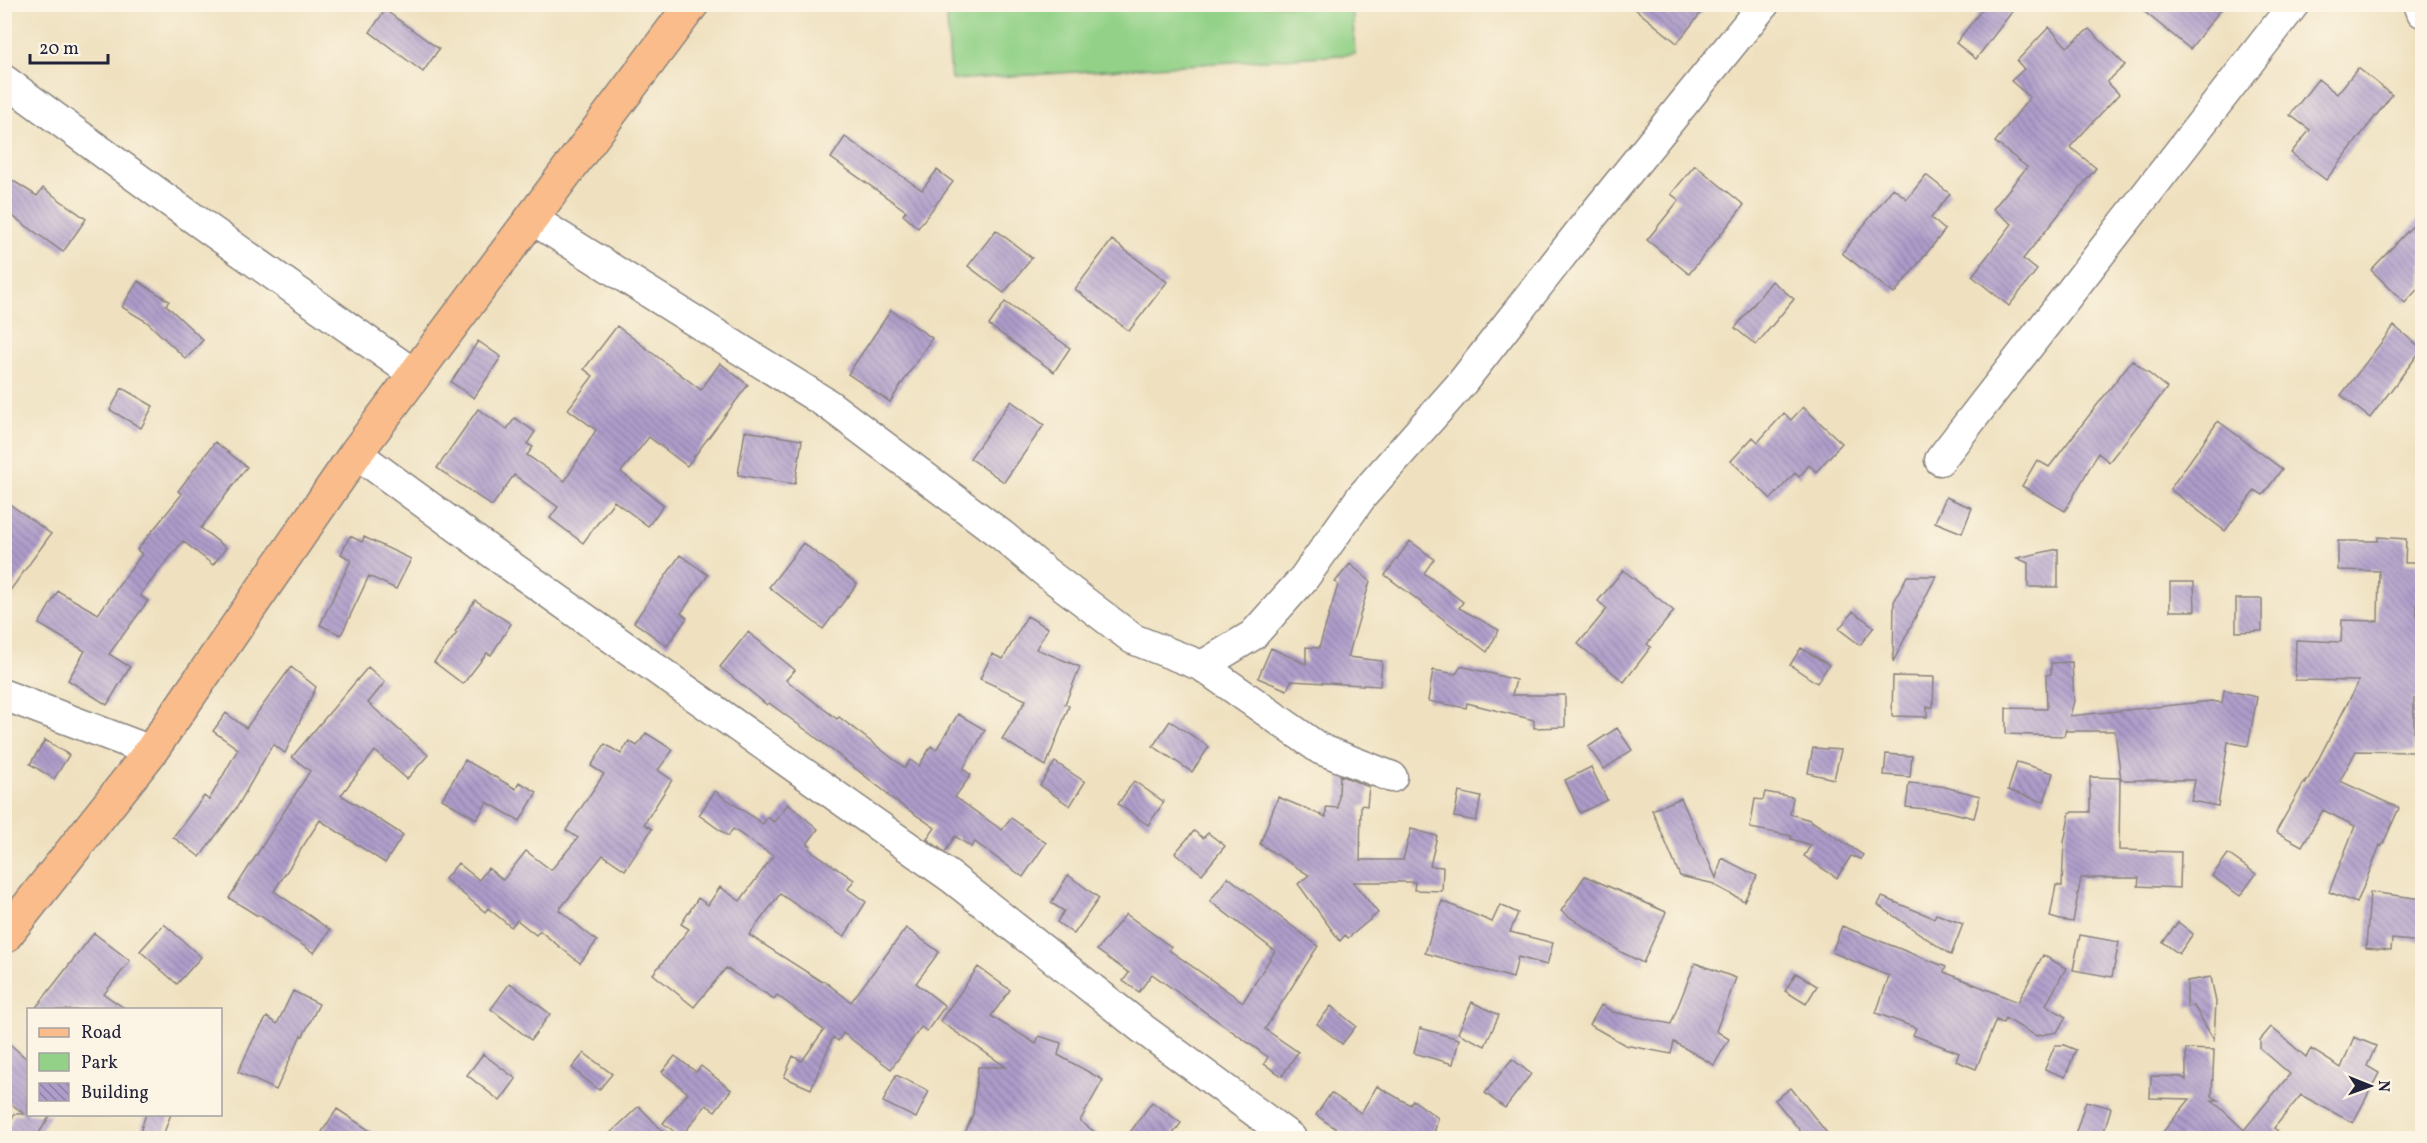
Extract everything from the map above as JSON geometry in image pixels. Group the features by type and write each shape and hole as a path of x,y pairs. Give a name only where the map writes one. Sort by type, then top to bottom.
{"main road":[{"path":"4,937 152,751 356,453 689,6"}],"street":[{"path":"1202,666 1253,635 1304,578 1362,496 1461,384 1586,224 1764,4"},
{"path":"1940,460 2294,4"},
{"path":"2419,4 2422,12"},
{"path":"4,80 162,196 414,374"},
{"path":"532,219 829,405 1003,536 1044,571 1133,639 1202,666 1320,749 1392,777"},
{"path":"356,453 505,562 952,878 1143,1029 1291,1138"},
{"path":"4,695 152,751"}],"green space":[{"path":"946,5 1352,5 1355,54 951,80"}],"building":[{"path":"1629,4 1708,4 1677,43"},
{"path":"1986,4 2018,4 1976,59 1956,43"},
{"path":"2135,4 2225,4 2190,49"},
{"path":"385,10 439,49 423,72 370,32"},
{"path":"2049,27 2067,47 2089,29 2125,65 2107,82 2119,94 2070,147 2096,168 2023,259 2037,270 2009,306 1972,276 2012,224 1993,209 2027,167 1995,142 2030,97 2011,81 2024,69 2017,61"},
{"path":"2358,68 2392,95 2326,180 2291,153 2310,130 2290,115 2318,79 2337,94"},
{"path":"845,137 922,190 937,170 953,182 918,228 903,215 906,211 831,158"},
{"path":"1695,165 1744,205 1689,274 1647,240 1679,200 1671,194"},
{"path":"4,175 37,196 43,188 86,219 63,252 4,210"},
{"path":"1926,175 1950,194 1931,218 1945,230 1894,294 1842,253 1893,188 1907,199"},
{"path":"2422,216 2422,284 2405,303 2371,270"},
{"path":"996,230 1032,258 1004,293 968,266"},
{"path":"1112,240 1167,282 1129,331 1075,289"},
{"path":"138,281 169,301 166,305 203,340 186,359 147,322 122,307"},
{"path":"1772,281 1794,299 1756,345 1735,328"},
{"path":"1005,302 1070,348 1054,372 989,325"},
{"path":"891,310 932,338 890,402 848,374"},
{"path":"617,326 701,390 720,363 748,385 687,466 649,437 621,472 664,505 648,526 614,501 583,543 550,518 558,507 514,475 492,506 437,468 478,409 507,429 515,418 535,432 527,444 533,447 527,455 565,481 596,430 568,409 593,376 584,369"},
{"path":"2394,326 2422,349 2370,418 2341,395"},
{"path":"478,341 501,357 474,398 451,382"},
{"path":"2132,360 2167,388 2109,462 2098,453 2065,511 2022,486 2037,460 2049,467"},
{"path":"122,388 153,406 141,428 110,410"},
{"path":"1011,401 1044,425 1004,482 970,458"},
{"path":"1803,407 1842,443 1816,472 1809,465 1799,477 1795,473 1771,499 1731,461 1753,437 1758,442 1784,413 1791,420"},
{"path":"2218,421 2282,469 2263,495 2255,490 2225,531 2170,489"},
{"path":"745,431 802,440 795,484 738,475"},
{"path":"215,442 247,467 201,528 226,548 213,565 183,541 140,595 148,601 109,654 130,667 107,705 68,680 85,651 39,624 58,591 98,614 142,554 137,550 182,494 178,491"},
{"path":"1946,497 1972,508 1962,533 1935,522"},
{"path":"4,500 51,534 4,599"},
{"path":"350,536 362,542 364,537 411,559 396,589 369,576 341,635 320,625 351,560 341,554"},
{"path":"2378,537 2406,539 2405,563 2418,563 2417,618 2422,618 2422,699 2414,699 2414,752 2356,751 2340,781 2399,808 2382,846 2380,845 2357,903 2329,892 2355,826 2323,810 2302,846 2276,832 2306,779 2305,785 2359,681 2295,680 2296,640 2341,642 2342,620 2378,621 2379,571 2338,570 2338,541 2378,541"},
{"path":"1410,541 1434,559 1424,573 1463,602 1459,608 1499,630 1487,652 1385,575"},
{"path":"803,543 857,584 823,629 769,587"},
{"path":"2058,549 2058,587 2028,587 2028,563 2017,558"},
{"path":"680,555 708,575 681,613 687,618 667,646 634,622"},
{"path":"1350,564 1370,581 1348,657 1382,661 1380,686 1291,681 1287,690 1258,678 1271,648 1306,664 1306,647 1319,648 1338,585 1335,582"},
{"path":"1623,570 1674,611 1647,644 1651,647 1624,682 1578,644 1607,609 1598,601"},
{"path":"1907,576 1936,576 1893,662 1894,602"},
{"path":"2170,582 2194,582 2195,611 2170,611"},
{"path":"2236,599 2262,599 2262,631 2236,632"},
{"path":"475,600 511,624 491,655 487,653 463,684 434,662 457,633 455,632"},
{"path":"1853,611 1874,627 1860,645 1839,629"},
{"path":"1027,616 1048,628 1036,649 1080,667 1065,704 1069,706 1046,766 1002,739 1026,700 980,679 992,654 1003,659"},
{"path":"748,632 795,670 786,680 905,768 910,760 919,766 931,746 936,750 958,714 985,730 963,769 971,775 955,797 1002,830 1011,818 1046,843 1023,877 975,842 971,847 955,836 945,852 927,839 935,828 887,795 814,736 769,703 767,705 720,667"},
{"path":"1801,648 1829,665 1817,683 1790,665"},
{"path":"2072,662 2074,701 2070,716 2212,701 2222,703 2224,690 2257,697 2248,746 2228,742 2218,806 2191,801 2195,780 2121,780 2115,731 2066,731 2066,729 2064,736 2006,734 2006,708 2047,709 2046,675 2051,674 2051,663"},
{"path":"1461,666 1516,680 1512,695 1565,695 1565,727 1534,728 1534,720 1467,703 1466,708 1428,701 1433,670 1456,674"},
{"path":"291,667 316,687 285,753 273,744 237,807 200,857 173,837 204,796 209,800 238,749 213,731 226,713 246,728"},
{"path":"368,667 385,682 368,703 428,755 407,779 375,751 341,795 403,835 385,863 320,820 274,891 330,930 314,953 259,915 229,898 310,771 292,757"},
{"path":"1893,676 1934,677 1933,707 1927,707 1927,717 1892,716"},
{"path":"1170,721 1209,747 1192,772 1153,746"},
{"path":"1617,728 1632,750 1604,769 1588,747"},
{"path":"646,733 673,750 658,770 672,780 644,824 652,829 625,870 603,855 559,910 597,941 580,963 540,931 536,935 517,920 511,927 488,908 485,912 445,879 458,863 479,880 488,868 503,880 526,851 551,870 578,838 566,830 604,774 591,766 605,744 621,754 629,741 637,746"},
{"path":"45,740 69,755 54,779 30,764"},
{"path":"1813,748 1841,750 1834,779 1808,773"},
{"path":"1886,754 1912,756 1910,777 1884,775"},
{"path":"465,760 516,789 519,782 537,792 520,821 487,802 477,819 442,799"},
{"path":"1055,762 1085,782 1070,806 1040,785"},
{"path":"2017,762 2053,773 2044,802 2008,790"},
{"path":"1591,767 1607,800 1580,813 1565,780"},
{"path":"1340,775 1369,787 1367,806 1361,805 1360,860 1403,860 1411,829 1437,836 1430,866 1443,867 1442,891 1414,890 1415,882 1353,882 1378,913 1348,938 1345,935 1340,941 1298,884 1309,875 1260,844 1278,797 1326,817 1326,807 1338,808"},
{"path":"2090,777 2120,778 2119,850 2181,852 2180,888 2138,886 2139,878 2081,878 2073,922 2060,920 2050,917 2056,885 2062,886 2064,842 2070,812 2090,812"},
{"path":"1134,781 1164,802 1148,825 1118,804"},
{"path":"1909,783 1941,786 1980,796 1974,818 1946,811 1906,807"},
{"path":"715,791 763,824 767,817 774,822 788,804 818,829 807,844 811,846 809,849 854,880 848,889 866,902 844,937 780,894 749,935 822,982 824,981 851,1002 906,928 939,952 916,983 945,1006 927,1031 921,1027 891,1069 843,1033 838,1041 833,1037 811,1089 784,1077 793,1056 802,1061 824,1030 777,995 774,999 726,968 694,1007 653,974 689,929 681,924 698,898 708,905 720,887 740,901 773,856 733,829 728,836 699,815"},
{"path":"1459,792 1481,797 1476,821 1454,817"},
{"path":"1765,792 1793,797 1790,814 1810,820 1863,855 1861,859 1851,856 1837,878 1804,856 1811,845 1791,839 1792,836 1750,828 1755,799 1763,800"},
{"path":"1681,798 1716,878 1722,858 1757,876 1744,901 1715,884 1680,876 1652,810"},
{"path":"1194,831 1203,838 1208,833 1225,846 1202,874 1175,853"},
{"path":"2228,854 2256,874 2240,896 2212,876"},
{"path":"1068,875 1099,898 1074,934 1057,922 1064,911 1051,903"},
{"path":"1585,876 1666,912 1643,963 1621,952 1561,911"},
{"path":"1228,877 1318,946 1265,1029 1298,1052 1282,1076 1264,1064 1268,1057 1152,974 1139,992 1123,981 1129,973 1097,950 1126,914 1171,947 1169,950 1243,1002 1275,951 1210,901"},
{"path":"2370,892 2422,899 2422,942 2392,939 2391,950 2366,948"},
{"path":"1882,897 1934,918 1936,914 1963,924 1951,955 1878,905"},
{"path":"1442,901 1492,922 1500,905 1518,913 1510,932 1553,943 1547,965 1518,957 1513,978 1425,953"},
{"path":"2178,922 2193,934 2179,954 2163,942"},
{"path":"164,924 201,957 177,984 140,951"},
{"path":"1842,926 1946,967 1944,972 2018,1002 2043,955 2066,968 2046,1005 2066,1017 2057,1032 2036,1036 2005,1018 2003,1023 1996,1020 1976,1069 1956,1061 1959,1053 1913,1035 1916,1028 1876,1013 1889,976 1832,952"},
{"path":"94,933 130,961 104,994 124,1008 36,1008"},
{"path":"2080,935 2119,942 2112,977 2073,970"},
{"path":"1695,963 1736,978 1716,1031 1729,1039 1714,1065 1674,1042 1671,1054 1625,1045 1590,1025 1601,1005 1613,1012 1671,1024"},
{"path":"978,967 1010,990 991,1016 1036,1044 1039,1036 1061,1043 1058,1055 1103,1080 1080,1121 1103,1138 963,1138 973,1114 978,1067 1006,1067 940,1021"},
{"path":"1796,973 1817,986 1806,1004 1785,991"},
{"path":"2211,977 2216,1002 2214,1040 2194,1006 2187,1007 2187,981"},
{"path":"510,983 550,1014 531,1040 491,1009"},
{"path":"293,991 319,1004 303,1036 301,1035 276,1090 238,1072 267,1017 277,1024"},
{"path":"1472,1002 1499,1015 1485,1046 1458,1033"},
{"path":"1331,1006 1356,1026 1342,1044 1317,1024"},
{"path":"2271,1027 2306,1057 2311,1049 2341,1068 2354,1037 2376,1046 2367,1066 2379,1073 2353,1123 2301,1095 2274,1128 2285,1138 2158,1138 2190,1099 2150,1098 2151,1076 2182,1077 2186,1080 2186,1049 2214,1050 2212,1096 2218,1100 2212,1100 2244,1130 2290,1074 2260,1048 2260,1040"},
{"path":"1420,1028 1459,1039 1453,1064 1414,1053"},
{"path":"4,1039 27,1059 27,1116 50,1116 36,1138 4,1138 14,1114 24,1114 4,1098"},
{"path":"2055,1045 2064,1045 2076,1050 2065,1077 2045,1069"},
{"path":"584,1053 612,1074 599,1090 572,1068"},
{"path":"483,1054 516,1079 500,1101 467,1075"},
{"path":"675,1056 696,1072 701,1066 731,1090 715,1111 706,1105 681,1137 663,1123 688,1093 662,1072"},
{"path":"1512,1059 1531,1074 1505,1108 1485,1093"},
{"path":"896,1075 929,1091 916,1118 883,1102"},
{"path":"1377,1086 1410,1105 1413,1100 1438,1118 1433,1138 1350,1138 1316,1115 1331,1093 1361,1113"},
{"path":"1791,1088 1831,1138 1806,1138 1775,1100"},
{"path":"2086,1101 2111,1108 2102,1138 2074,1138"},
{"path":"1152,1102 1181,1123 1170,1138 1126,1138"},
{"path":"639,1106 669,1138 605,1138"},
{"path":"337,1109 381,1138 318,1138"},
{"path":"145,1116 170,1116 162,1138 138,1138"}]}
